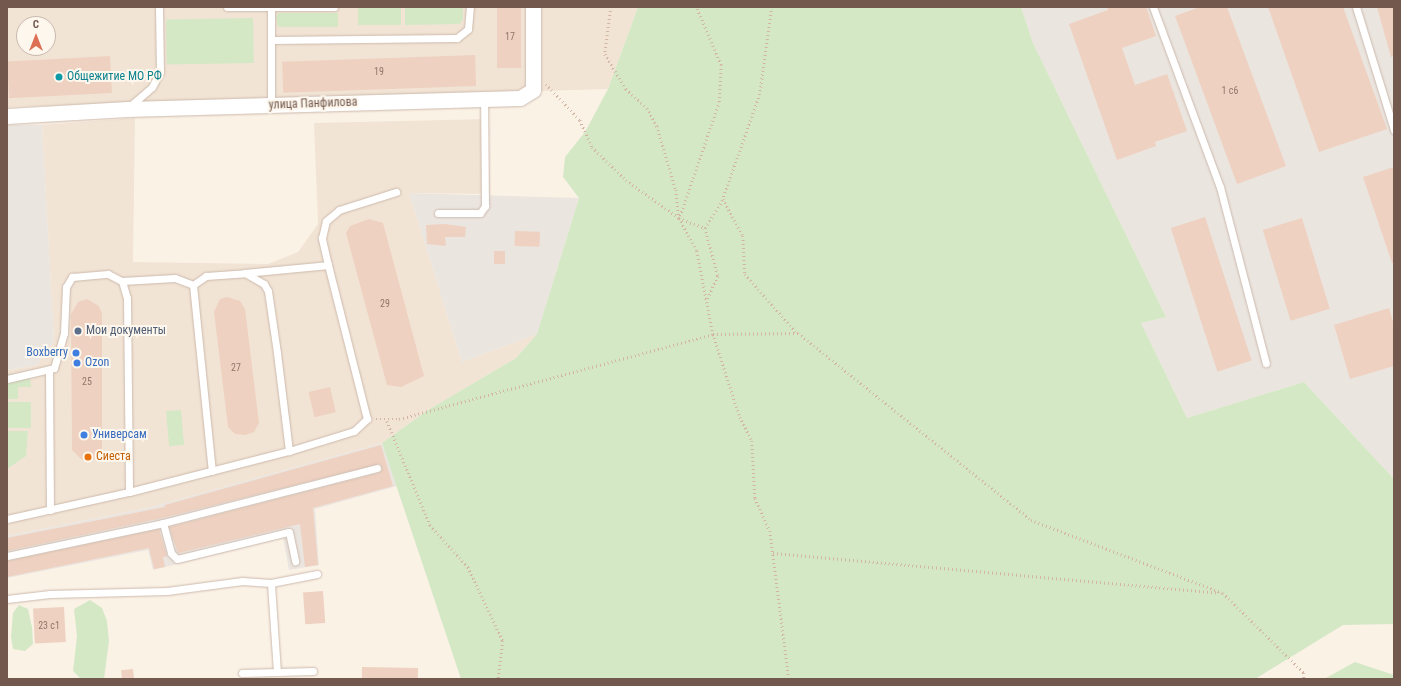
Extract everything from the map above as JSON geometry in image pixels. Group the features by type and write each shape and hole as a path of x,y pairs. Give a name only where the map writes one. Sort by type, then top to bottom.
{"street":[{"name":"улица Панфилова","path":"7,116 127,109 520,98 533,90 533,7"}],"lane":[{"path":"127,109 152,87 160,72 159,7"},
{"path":"227,7 271,9 334,7"},
{"path":"271,40 457,38 468,29 470,7"},
{"path":"1152,7 1220,187 1266,363"},
{"path":"1356,7 1394,130"},
{"path":"271,9 271,105"},
{"path":"438,213 480,213 485,206 484,99"},
{"path":"7,520 212,471 289,451 354,431 367,419 322,238 326,221 340,210 396,192"},
{"path":"193,284 206,276 328,265"},
{"path":"245,273 256,276 268,291 289,451"},
{"path":"7,379 54,368 62,340 69,281 81,275 108,274 122,281 175,278 193,284"},
{"path":"122,281 127,298 129,492"},
{"path":"193,284 212,471"},
{"path":"49,370 50,510"},
{"path":"7,556 163,523 377,468"},
{"path":"163,523 171,553 177,559 289,532 295,561"},
{"path":"7,599 50,594 167,591 242,581 270,583 317,574"},
{"path":"270,583 277,672"},
{"path":"242,673 313,671"}],"path":[{"path":"612,7 604,54 626,89 647,108 657,126 676,190 679,218 697,251 714,334 740,417 752,441 755,498 770,531 789,679"},
{"path":"679,218 719,102 721,65 696,7"},
{"path":"707,302 718,276 705,228 724,199 760,94 772,7"},
{"path":"533,70 580,120 592,147 626,180 679,218 705,228"},
{"path":"724,199 743,236 745,274 798,333 1031,520 1223,593 1304,673 1304,679"},
{"path":"367,419 387,421 714,334 798,333"},
{"path":"387,421 430,525 468,567 503,641 498,679"},
{"path":"773,553 1223,593"}],"shaded area":[{"path":"7,7 638,7 608,89 7,107"},
{"path":"1021,7 1394,7 1394,479 1304,382 1187,418 1141,323 1166,317 1033,43"},
{"path":"135,118 133,262 268,264 298,252 318,224 314,123 488,119 490,194 409,193 462,362 537,334 516,358 428,410 382,443 152,507 7,536 7,370 37,365 54,341 42,125"},
{"path":"7,125 42,125 54,341 37,365 7,370"},
{"path":"409,193 579,198 537,334 462,362"},
{"path":"382,443 397,486 315,509 319,565 289,570 283,538 153,570 148,550 7,578 7,536 152,507"}],"green space":[{"path":"358,7 401,7 401,25 358,25"},
{"path":"405,7 463,7 463,19 460,24 405,25"},
{"path":"638,7 1021,7 1033,43 1166,317 1141,323 1187,418 1304,382 1394,479 1394,624 1343,625 1255,679 461,679 382,443 428,410 516,358 537,334 579,198 563,177 565,157 585,132 608,89"},
{"path":"279,13 338,13 338,27 278,27 276,16"},
{"path":"253,18 254,63 167,65 166,20"},
{"path":"7,374 30,374 31,387 18,387 18,399 7,399"},
{"path":"7,402 31,402 31,428 7,428"},
{"path":"181,410 184,445 169,446 166,411"},
{"path":"7,431 28,431 26,456 7,469"},
{"path":"90,600 102,608 107,621 109,641 104,679 81,679 73,671 77,636 74,609"},
{"path":"19,605 28,609 32,627 33,644 25,651 13,649 11,637 13,613"},
{"path":"1355,662 1394,675 1394,679 1324,679"}],"building":[{"path":"497,7 521,7 521,68 497,68"},
{"path":"1107,7 1146,7 1156,36 1122,48 1135,85 1167,74 1187,131 1155,142 1156,146 1117,160 1069,24 1108,10"},
{"path":"1200,7 1227,7 1286,166 1237,184 1175,16"},
{"path":"1268,7 1343,7 1387,129 1319,152"},
{"path":"1377,7 1394,7 1394,56 1391,57"},
{"path":"475,55 476,86 283,93 282,62"},
{"name":"Общежитие МО РФ","path":"110,56 112,93 9,98 7,61"},
{"path":"1394,167 1394,263 1392,263 1363,177"},
{"path":"1205,217 1252,361 1217,372 1171,228"},
{"path":"1302,218 1330,309 1291,321 1263,230"},
{"path":"369,219 383,223 424,376 401,387 387,385 346,233 350,226"},
{"path":"445,224 466,227 465,237 445,237 446,246 427,244 426,225"},
{"path":"515,231 540,232 539,247 514,246"},
{"path":"494,251 505,251 505,264 494,264"},
{"path":"227,297 240,301 245,309 259,423 254,432 245,435 235,434 228,427 214,312 220,299"},
{"path":"87,299 99,306 102,314 102,450 100,456 88,462 81,459 72,450 71,314 78,302"},
{"path":"1389,308 1394,325 1394,366 1350,379 1334,325"},
{"path":"330,387 336,412 314,417 309,392"},
{"path":"381,445 393,486 313,508 318,565 305,567 300,524 178,553 169,527 378,473 382,469 380,464 162,518 7,551 7,538 165,507 165,505"},
{"path":"159,529 167,556 163,557 165,567 154,569 149,548 7,577 7,561"},
{"path":"323,591 325,623 305,624 303,592"},
{"path":"64,607 66,642 35,644 33,609"},
{"path":"362,667 418,668 418,679 362,679"},
{"path":"133,669 134,679 122,679 121,670"}],"place":[{"name":"Общежитие МО РФ","path":"59,77"},
{"name":"Мои документы","path":"78,331"},
{"name":"Boxberry","path":"76,353"},
{"name":"Ozon","path":"77,363"},
{"name":"Универсам","path":"84,435"},
{"name":"Сиеста","path":"88,457"}]}
